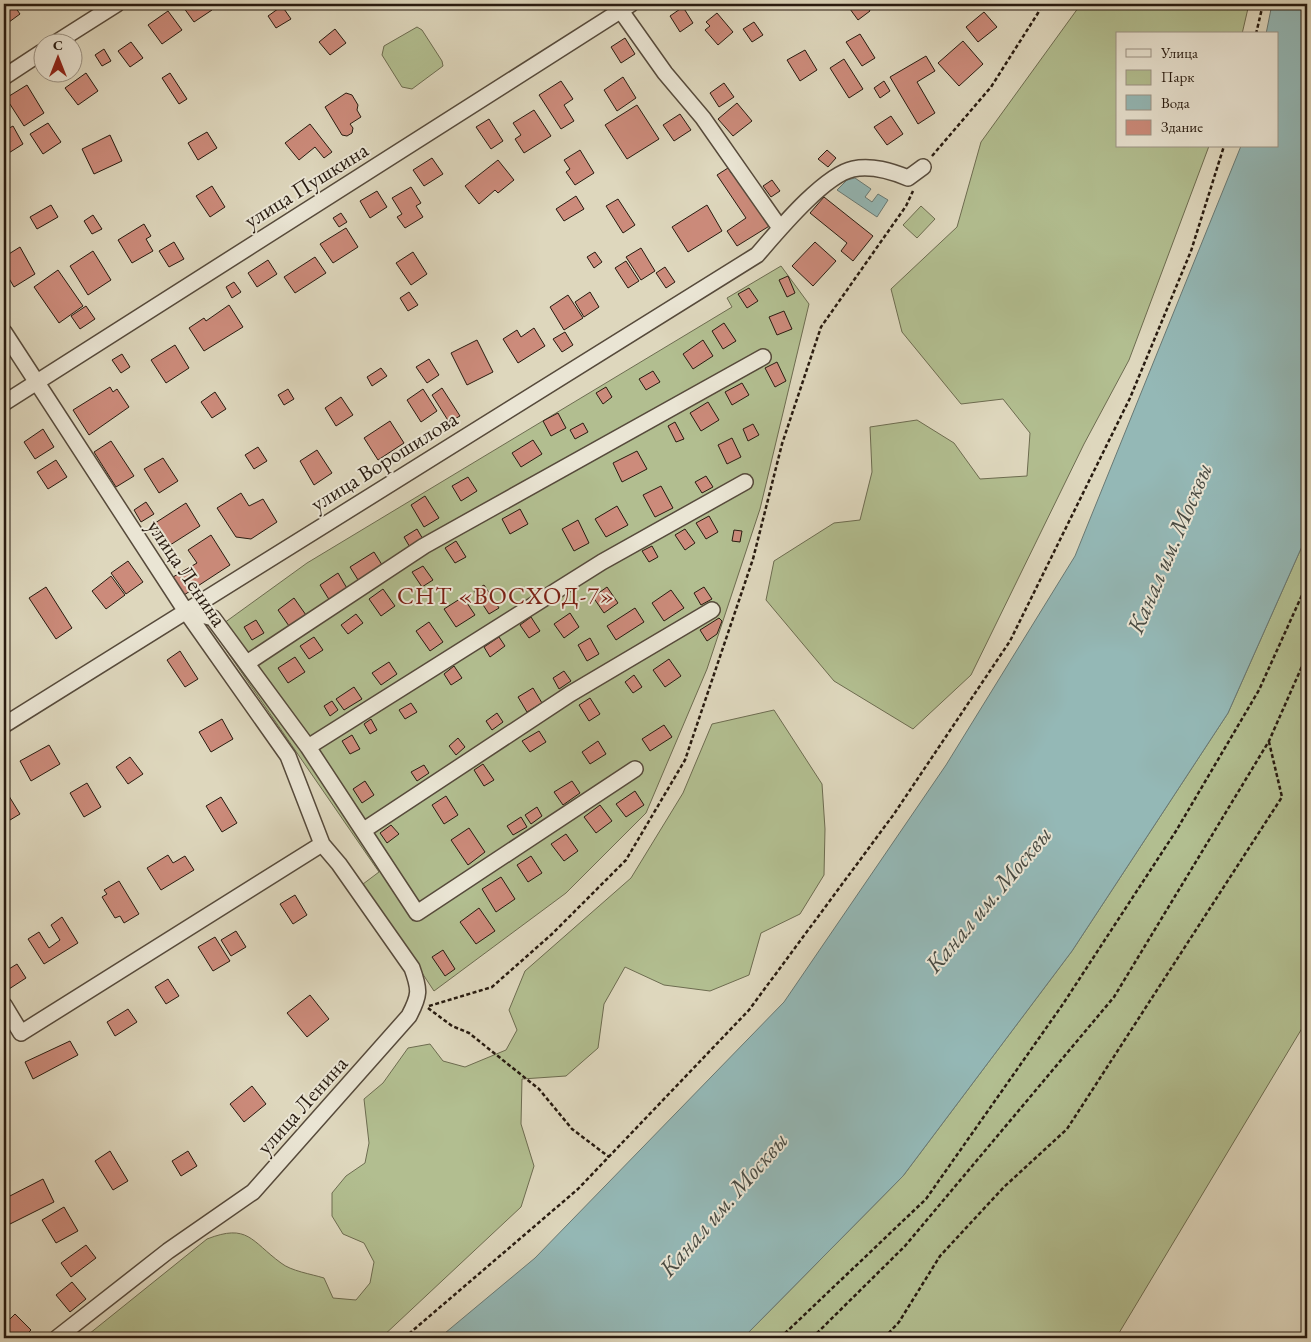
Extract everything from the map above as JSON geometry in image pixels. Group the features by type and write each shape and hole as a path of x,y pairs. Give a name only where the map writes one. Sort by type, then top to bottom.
{"street":[{"path":"73,32 117,4"},
{"path":"623,6 665,73 703,118 780,228"},
{"name":"улица Пушкина","path":"4,403 623,6"},
{"path":"4,77 32,59"},
{"name":"улица Ворошилова","path":"4,724 757,255 780,228 840,173 853,169 873,168 908,178 923,167"},
{"name":"улица Ленина","path":"4,332 185,610 288,756 322,844 339,864 412,968 423,1003 409,1016 253,1192 168,1251 56,1338"},
{"path":"247,663 424,546 763,357"},
{"path":"308,747 602,562 745,482"},
{"path":"185,610 213,618 308,747 417,913 635,769"},
{"path":"364,830 570,694 712,610"},
{"path":"4,1005 21,1033 322,844"}],"path":[{"path":"923,167 991,87 1042,4"},
{"path":"1256,32 1263,4"},
{"path":"404,1338 578,1189 749,1010 894,814 1010,641 1130,398 1191,251 1223,148"},
{"path":"423,1003 492,987 552,934 626,860 631,852 685,760 753,559 782,444 821,327 906,206 913,190"},
{"path":"780,1338 926,1199 1063,1004 1176,831 1259,690 1307,584"},
{"path":"812,1338 905,1246 1114,997 1269,741 1307,655"},
{"path":"884,1338 900,1322 940,1256 1004,1187 1067,1129 1282,797 1269,741"},
{"path":"423,1003 452,1026 469,1033 539,1089 572,1129 609,1157"}],"green space":[{"path":"1081,4 1249,4 1242,32 1116,32 1116,148 1208,148 1129,360 1084,444 971,675 913,729 834,681 766,600 774,561 834,523 860,520 872,472 870,427 917,420 954,443 980,479 1027,476 1030,433 1003,399 961,404 902,332 891,289 957,227 981,142"},
{"path":"417,27 422,30 442,61 443,66 412,89 402,87 382,55 384,46"},
{"path":"921,206 935,219 917,238 903,225"},
{"path":"781,266 809,304 760,509 707,669 646,813 566,893 434,991 363,884 379,872 213,631 307,563 732,307 727,298"},
{"path":"1307,535 1307,1020 1116,1338 743,1338 903,1176 1072,951 1228,713"},
{"path":"774,710 822,784 825,829 824,875 800,914 761,933 749,975 710,991 664,985 625,967 604,1004 598,1048 566,1076 522,1079 521,1124 534,1166 521,1207 381,1338 84,1338 207,1239 232,1233 248,1237 285,1266 324,1278 333,1298 356,1300 370,1283 374,1262 364,1243 343,1234 332,1216 332,1193 346,1176 365,1163 369,1143 364,1099 383,1083 408,1048 430,1044 443,1061 465,1067 506,1050 517,1030 509,1010 525,971 631,878 683,793 712,724"}],"water":[{"name":"Канал им. Москвы","path":"1272,4 1307,4 1307,535 1228,713 1072,951 903,1176 743,1338 439,1338 535,1258 784,1002 946,765 1075,556 1240,148 1278,148 1278,32 1266,32"},
{"path":"855,178 871,189 865,197 872,202 878,194 888,200 877,217 837,190 847,180"}],"building":[{"path":"4,4 13,4 20,14 5,25"},
{"path":"181,4 208,4 212,10 194,22"},
{"path":"858,4 866,4 870,11 858,20 850,9"},
{"path":"282,6 291,19 276,28 268,16"},
{"path":"683,7 693,23 680,32 670,16"},
{"path":"168,11 182,30 162,44 148,25"},
{"path":"984,12 997,27 978,42 966,27"},
{"path":"717,13 733,32 718,45 705,30 710,26 706,22"},
{"path":"754,22 763,35 752,42 743,29"},
{"path":"335,29 346,43 330,55 319,42"},
{"path":"860,34 875,58 862,66 846,42"},
{"path":"625,38 635,54 621,63 611,47"},
{"path":"963,41 983,64 959,86 938,63"},
{"path":"131,42 143,58 130,67 118,51"},
{"path":"104,49 111,61 102,66 95,55"},
{"path":"805,50 817,70 800,81 787,60"},
{"path":"926,56 935,71 917,82 935,113 918,124 890,77"},
{"path":"844,59 863,89 849,98 830,68"},
{"path":"86,73 98,91 78,105 65,88 73,82 82,82 82,76"},
{"path":"170,73 187,99 179,104 162,78"},
{"path":"623,77 636,98 617,111 604,90"},
{"path":"561,81 573,99 564,105 574,121 561,129 539,95"},
{"path":"884,81 890,91 880,98 874,88"},
{"path":"724,83 734,97 719,107 710,93"},
{"path":"27,85 44,113 24,126 6,98"},
{"path":"346,93 352,95 358,105 357,110 361,117 350,124 353,128 352,133 347,136 342,135 325,107"},
{"path":"737,103 752,121 733,136 718,119"},
{"path":"637,105 659,139 627,159 605,125"},
{"path":"534,110 551,136 524,153 515,139 521,135 513,123"},
{"path":"680,114 691,130 674,141 663,125"},
{"path":"891,116 903,134 887,145 874,127"},
{"path":"489,119 503,141 491,149 476,127"},
{"path":"48,123 61,142 43,154 30,134"},
{"path":"310,124 332,152 324,158 315,147 299,160 285,143"},
{"path":"13,126 23,144 4,156 4,131"},
{"path":"207,132 217,148 198,160 188,143"},
{"path":"110,135 122,161 94,174 82,149"},
{"path":"580,150 594,173 575,185 566,172 570,169 564,160"},
{"path":"827,150 836,158 828,167 818,159"},
{"path":"432,158 443,174 424,186 413,170"},
{"path":"498,160 514,180 498,193 495,190 479,204 465,186"},
{"path":"728,168 732,174 736,172 771,225 737,246 727,231 746,218 717,175"},
{"path":"772,180 780,191 771,197 763,186"},
{"path":"212,186 225,207 210,217 196,196"},
{"path":"411,187 421,203 416,206 423,217 405,228 397,217 402,214 392,198"},
{"path":"377,191 387,207 370,218 360,201"},
{"path":"576,196 584,209 564,221 556,209"},
{"path":"824,197 873,236 853,261 841,251 847,243 810,213"},
{"path":"618,199 635,225 623,233 606,206"},
{"path":"51,205 58,217 37,229 30,217"},
{"path":"707,205 722,231 688,252 672,227"},
{"path":"341,213 347,222 339,227 333,218"},
{"path":"93,215 102,229 92,234 84,221"},
{"path":"144,224 151,236 146,239 153,251 132,263 118,240"},
{"path":"346,228 358,247 333,263 320,244"},
{"path":"174,242 184,259 169,267 159,251"},
{"path":"815,242 836,261 813,286 792,266"},
{"path":"20,247 35,274 14,287 4,270 4,257"},
{"path":"641,248 655,271 641,280 626,257"},
{"path":"93,251 111,280 88,295 70,266"},
{"path":"413,252 427,274 411,285 396,263"},
{"path":"595,252 602,262 594,268 587,257"},
{"path":"315,257 326,273 295,293 284,277"},
{"path":"268,260 277,274 257,287 248,273"},
{"path":"626,261 639,281 628,288 615,268"},
{"path":"665,267 675,282 666,288 656,273"},
{"path":"58,270 83,306 59,323 34,287"},
{"path":"788,276 795,293 787,297 779,280"},
{"path":"234,282 241,292 232,298 226,287"},
{"path":"749,288 758,301 747,308 738,294"},
{"path":"409,292 418,305 408,311 400,298"},
{"path":"590,292 599,307 584,317 575,302"},
{"path":"568,295 583,318 564,330 550,307"},
{"path":"229,305 243,327 204,351 189,328 204,318 206,321"},
{"path":"86,306 95,319 80,329 71,316"},
{"path":"784,311 792,329 777,335 769,317"},
{"path":"724,323 736,341 723,349 712,331"},
{"path":"534,328 545,346 518,363 503,339 517,330 521,337"},
{"path":"565,332 573,345 562,352 553,339"},
{"path":"477,340 493,372 467,385 451,353"},
{"path":"703,340 713,356 693,369 683,354"},
{"path":"175,345 189,368 166,383 151,360"},
{"path":"122,354 130,367 121,373 112,360"},
{"path":"429,359 439,375 427,383 416,367"},
{"path":"777,362 786,381 775,387 765,368"},
{"path":"381,368 387,376 372,386 367,377"},
{"path":"653,371 660,382 646,390 639,379"},
{"path":"742,383 749,395 732,405 725,392"},
{"path":"110,387 113,392 117,389 129,407 89,435 73,410"},
{"path":"606,387 612,397 603,404 596,393"},
{"path":"442,388 460,416 449,422 432,395"},
{"path":"288,389 294,399 284,405 278,395"},
{"path":"423,389 437,411 421,422 407,400"},
{"path":"215,392 226,409 212,418 201,402"},
{"path":"341,397 353,415 336,426 325,408"},
{"path":"708,402 719,420 701,431 690,413"},
{"path":"558,413 566,428 551,436 543,421"},
{"path":"390,421 404,443 378,460 364,438"},
{"path":"675,422 684,439 676,442 668,426"},
{"path":"583,423 588,432 575,439 570,430"},
{"path":"753,424 759,435 748,441 743,429"},
{"path":"43,429 54,447 35,459 24,442"},
{"path":"732,438 741,457 727,464 718,445"},
{"path":"533,440 542,454 521,467 512,453"},
{"path":"111,441 134,476 116,487 94,452"},
{"path":"258,447 267,461 254,469 245,455"},
{"path":"317,450 332,473 314,485 300,461"},
{"path":"637,451 647,469 622,482 613,463"},
{"path":"163,458 178,481 159,493 144,469"},
{"path":"56,460 67,477 48,489 37,472"},
{"path":"706,476 713,487 702,493 695,482"},
{"path":"468,477 477,491 461,501 452,486"},
{"path":"661,486 673,508 655,517 643,495"},
{"path":"241,493 249,506 263,499 277,522 251,539 236,537 217,508"},
{"path":"425,496 439,518 424,527 411,505"},
{"path":"146,502 154,514 141,522 134,510"},
{"path":"186,503 200,526 167,547 152,525"},
{"path":"617,506 628,525 606,537 595,519"},
{"path":"520,509 528,524 510,534 502,519"},
{"path":"709,516 718,532 706,539 696,523"},
{"path":"578,520 589,543 574,551 562,529"},
{"path":"417,529 424,541 411,549 404,537"},
{"path":"685,529 695,543 685,550 675,535"},
{"path":"734,530 742,531 740,542 732,541"},
{"path":"211,535 230,565 184,595 173,577 197,563 188,550"},
{"path":"456,541 466,557 455,563 445,548"},
{"path":"652,546 658,557 649,562 642,551"},
{"path":"374,552 384,568 360,583 350,567"},
{"path":"128,561 143,582 126,594 111,573"},
{"path":"423,566 433,580 422,587 412,572"},
{"path":"338,573 348,590 330,601 320,585"},
{"path":"111,576 125,595 106,609 92,591"},
{"path":"484,585 499,608 489,614 474,591"},
{"path":"46,587 72,628 56,639 29,598"},
{"path":"607,587 618,603 604,613 593,597"},
{"path":"704,587 712,599 701,605 694,593"},
{"path":"383,589 395,606 381,616 369,599"},
{"path":"671,590 684,608 664,621 652,603"},
{"path":"463,597 475,615 456,627 444,609"},
{"path":"294,598 306,615 289,626 278,610"},
{"path":"635,608 644,622 616,640 607,626"},
{"path":"570,613 579,627 564,638 554,624"},
{"path":"356,614 363,623 348,634 341,625"},
{"path":"531,617 540,631 529,638 520,625"},
{"path":"719,618 722,621 717,634 707,641 700,630"},
{"path":"256,620 264,633 252,640 244,627"},
{"path":"429,622 443,642 430,651 416,631"},
{"path":"314,637 323,650 309,659 300,646"},
{"path":"499,637 505,646 490,657 484,647"},
{"path":"590,638 599,654 587,661 578,645"},
{"path":"180,651 198,679 185,687 167,660"},
{"path":"295,657 305,672 288,683 278,668"},
{"path":"669,659 681,676 665,687 653,670"},
{"path":"389,662 397,674 381,685 372,673"},
{"path":"454,666 462,678 451,685 444,674"},
{"path":"564,671 571,681 559,689 553,678"},
{"path":"634,675 642,687 633,693 625,682"},
{"path":"354,687 362,699 344,710 336,699"},
{"path":"533,688 542,703 527,712 518,697"},
{"path":"590,698 600,714 589,721 579,705"},
{"path":"332,701 338,710 330,716 324,706"},
{"path":"411,703 417,712 405,719 399,710"},
{"path":"497,713 503,722 492,730 486,721"},
{"path":"222,719 233,739 211,752 199,732"},
{"path":"371,719 377,730 370,734 364,724"},
{"path":"664,725 672,737 650,751 642,739"},
{"path":"539,731 546,742 530,752 522,741"},
{"path":"352,735 360,749 350,754 342,741"},
{"path":"458,738 465,747 456,755 449,746"},
{"path":"598,741 606,754 590,764 582,752"},
{"path":"49,745 60,764 31,781 20,761"},
{"path":"130,757 143,774 128,784 116,767"},
{"path":"483,764 494,780 484,786 474,770"},
{"path":"424,765 429,773 417,781 411,772"},
{"path":"365,781 374,795 362,803 353,789"},
{"path":"572,781 580,793 563,805 554,792"},
{"path":"87,783 101,807 84,817 70,793"},
{"path":"4,788 20,814 5,823 4,821"},
{"path":"635,791 644,805 626,817 616,804"},
{"path":"446,796 458,815 444,824 432,805"},
{"path":"221,797 237,823 222,832 206,806"},
{"path":"600,805 612,821 596,833 584,817"},
{"path":"537,807 542,816 531,824 525,815"},
{"path":"521,817 527,827 513,835 507,826"},
{"path":"391,825 399,834 387,843 380,833"},
{"path":"469,828 485,852 468,865 451,840"},
{"path":"566,834 578,851 564,861 551,844"},
{"path":"168,855 173,863 185,856 194,870 161,890 147,868"},
{"path":"531,856 542,873 528,882 517,865"},
{"path":"501,877 515,899 496,912 482,889"},
{"path":"119,881 139,914 124,923 120,916 115,918 102,897 107,894 104,890"},
{"path":"295,895 307,915 293,924 280,904"},
{"path":"479,908 495,931 476,944 460,922"},
{"path":"62,917 78,943 44,964 28,939 39,932 49,948 60,940 51,925"},
{"path":"236,931 246,947 231,956 221,940"},
{"path":"215,937 230,961 213,971 198,947"},
{"path":"443,950 455,969 445,976 432,957"},
{"path":"17,964 26,978 9,989 4,981 4,972"},
{"path":"168,979 179,996 166,1004 155,987"},
{"path":"310,995 329,1019 307,1037 287,1013"},
{"path":"128,1009 137,1022 115,1036 107,1022"},
{"path":"70,1041 78,1055 33,1079 25,1062"},
{"path":"252,1086 266,1104 244,1122 230,1104"},
{"path":"110,1151 128,1181 113,1190 95,1161"},
{"path":"188,1151 197,1166 181,1176 172,1161"},
{"path":"43,1179 54,1202 4,1227 4,1199"},
{"path":"64,1207 78,1231 56,1243 42,1220"},
{"path":"86,1245 96,1258 71,1277 61,1263"},
{"path":"72,1282 86,1299 70,1312 56,1295"},
{"path":"15,1314 31,1330 23,1338 4,1338 4,1325"}],"district":[{"name":"СНТ «ВОСХОД-7»","path":"506,595"}]}
